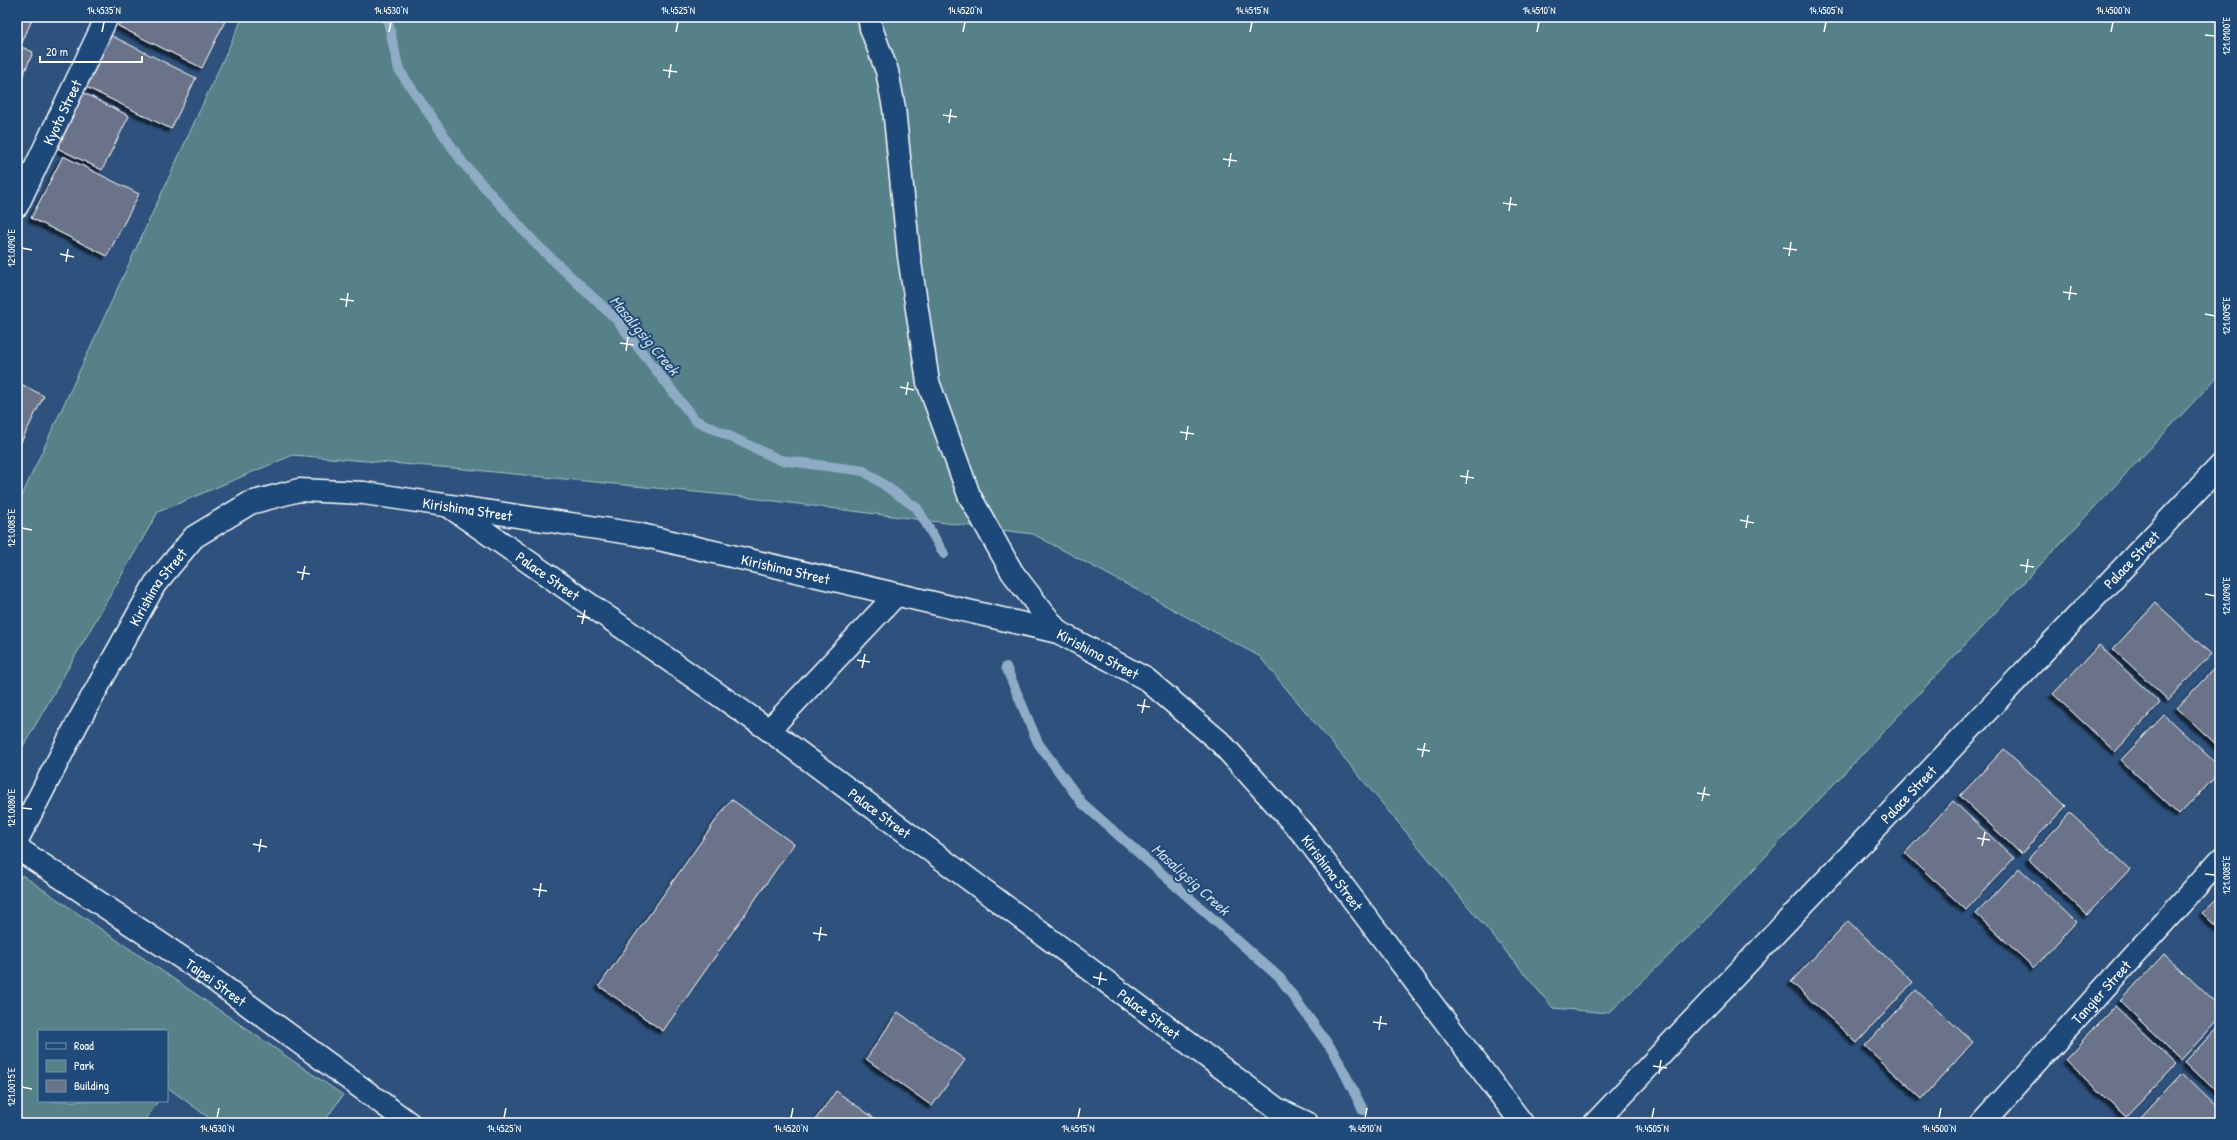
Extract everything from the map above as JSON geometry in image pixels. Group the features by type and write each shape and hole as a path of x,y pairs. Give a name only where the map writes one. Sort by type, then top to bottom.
{"street":[{"name":"Kyoto Street","path":"17,206 107,17"},
{"path":"869,17 871,28 887,71 894,108 909,256 928,382 969,495 1012,572 1058,632"},
{"name":"Palace Street","path":"1595,1123 2220,466"},
{"name":"Kirishima Street","path":"17,840 77,724 155,584 194,538 250,503 300,490 364,493 637,534 1058,632 1146,679 1221,743 1305,836 1522,1123"},
{"name":"Palace Street","path":"448,506 769,730 1277,1109 1307,1123"},
{"path":"769,730 896,595"},
{"name":"Taipei Street","path":"17,848 206,974 409,1123"},
{"name":"Tangier Street","path":"1982,1123 2220,860"}],"green space":[{"path":"243,17 2220,17 2220,374 1704,922 1609,1013 1553,1008 1259,656 1033,534 735,496 464,469 293,455 158,512 17,757 17,506"},
{"path":"22,875 343,1095 323,1123 216,1123 168,1088 168,1030 38,1030 38,1102 157,1102 143,1123 17,1123 17,883"}],"building":[{"path":"17,17 33,17 22,43 17,40"},
{"path":"123,17 227,17 202,68 118,26"},
{"path":"110,35 196,78 171,129 84,86"},
{"path":"17,45 33,52 17,90"},
{"path":"82,92 129,116 102,170 55,147"},
{"path":"63,156 139,194 107,256 31,218"},
{"path":"17,382 44,396 17,450"},
{"path":"2156,603 2211,654 2168,700 2113,649"},
{"path":"2099,645 2160,703 2115,752 2053,694"},
{"path":"2220,662 2220,748 2177,708"},
{"path":"2164,715 2220,767 2220,772 2179,815 2121,760"},
{"path":"2004,749 2066,806 2021,854 1960,796"},
{"path":"731,799 794,844 663,1031 599,986"},
{"path":"1953,801 2014,858 1966,910 1905,853"},
{"path":"2070,813 2130,869 2087,915 2028,859"},
{"path":"2019,868 2076,922 2034,968 1976,914"},
{"path":"2220,895 2220,930 2202,913"},
{"path":"1848,921 1913,982 1857,1043 1791,982"},
{"path":"2164,954 2220,1007 2220,1018 2181,1060 2120,1001"},
{"path":"1916,990 1973,1042 1922,1099 1865,1046"},
{"path":"2115,1006 2176,1064 2125,1117 2065,1059"},
{"path":"898,1012 965,1060 932,1106 866,1059"},
{"path":"2220,1025 2220,1095 2185,1062"},
{"path":"2182,1073 2220,1110 2220,1123 2135,1123"},
{"path":"836,1091 881,1123 813,1123"},
{"path":"2010,1118 2016,1123 2005,1123"}],"waterway":[{"name":"Masaligsig Creek","path":"387,17 399,70 463,163 536,244 616,319 695,420 780,460 864,471 917,508 944,554"},
{"name":"Masaligsig Creek","path":"1006,667 1038,743 1082,803 1280,978 1335,1054 1363,1110"}]}
